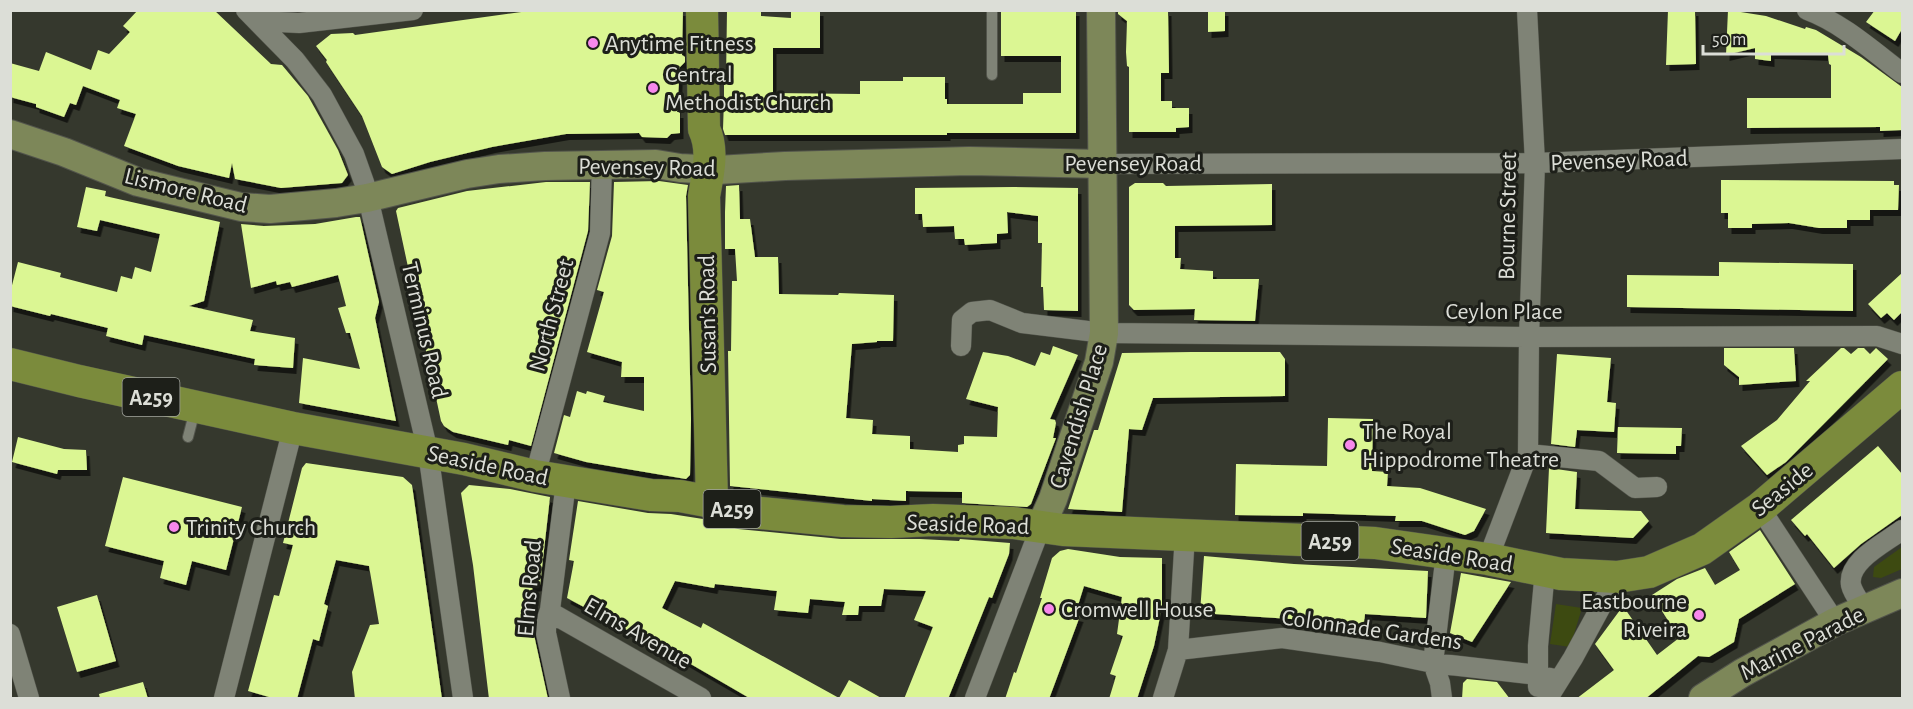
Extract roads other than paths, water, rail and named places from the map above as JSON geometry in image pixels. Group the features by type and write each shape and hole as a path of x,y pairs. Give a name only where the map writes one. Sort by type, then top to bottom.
{"main road":[{"name":"Susan's Road","path":"702,10 704,129 709,139 709,168 704,196 712,502"},
{"name":"A259","path":"10,364 293,428"},
{"name":"Seaside","path":"1649,572 1702,549 1760,508 1902,387"},
{"name":"Seaside Road","path":"293,428 428,452 566,482 651,495 680,496 712,502 740,511 843,521 933,520 1041,526 1063,530 1375,543 1488,559 1561,574 1617,577 1649,572"}],"street":[{"path":"252,16 299,23 358,14 413,10"},
{"name":"Cavendish Place","path":"975,699 1053,499 1099,362 1104,333 1101,10"},
{"name":"Bourne Street","path":"1488,559 1528,454 1528,337 1535,163 1527,10"},
{"path":"1807,10 1820,15 1873,50 1902,73"},
{"name":"Terminus Road","path":"252,16 295,60 322,95 354,154 365,185 428,452 463,699"},
{"path":"656,164 684,154 695,144 704,129"},
{"name":"Lismore Road","path":"10,134 64,152 138,182 241,207 270,209 336,204 367,198"},
{"name":"Pevensey Road","path":"367,198 466,174 499,169 602,165 656,164 717,170 969,161 1102,164 1535,163 1902,149"},
{"name":"North Street","path":"535,476 600,233 602,165"},
{"name":"Ceylon Place","path":"961,346 962,320 972,312 990,310 1022,323 1104,333 1528,337 1876,336 1902,344"},
{"path":"224,699 293,428"},
{"path":"1528,454 1599,461 1635,488 1657,487"},
{"name":"Elms Road","path":"560,699 546,633 566,482"},
{"path":"1760,508 1835,622"},
{"path":"1865,610 1851,588 1850,574 1856,564 1902,530"},
{"path":"1163,699 1178,650 1185,534"},
{"path":"1442,699 1440,683 1432,663 1446,553"},
{"path":"1539,699 1538,646 1545,570"},
{"path":"1548,699 1617,577"},
{"name":"Marine Parade","path":"1703,699 1742,673 1835,622 1902,593"},
{"name":"Elms Avenue","path":"550,610 701,699"},
{"path":"10,634 29,699"},
{"name":"Colonnade Gardens","path":"1178,650 1282,638 1380,652 1432,663 1538,675 1558,680"},
{"path":"1538,646 1552,658 1563,661 1573,658"}],"lane":[{"path":"992,75 993,10"},
{"path":"188,436 196,407"}],"place":[{"name":"Anytime Fitness","path":"593,43"},
{"name":"Central Methodist Church","path":"653,88"},
{"name":"The Royal Hippodrome Theatre","path":"1350,445"},
{"name":"Trinity Church","path":"174,527"},
{"name":"Cromwell House","path":"1049,609"},
{"name":"Eastbourne Riveira","path":"1699,615"}]}
